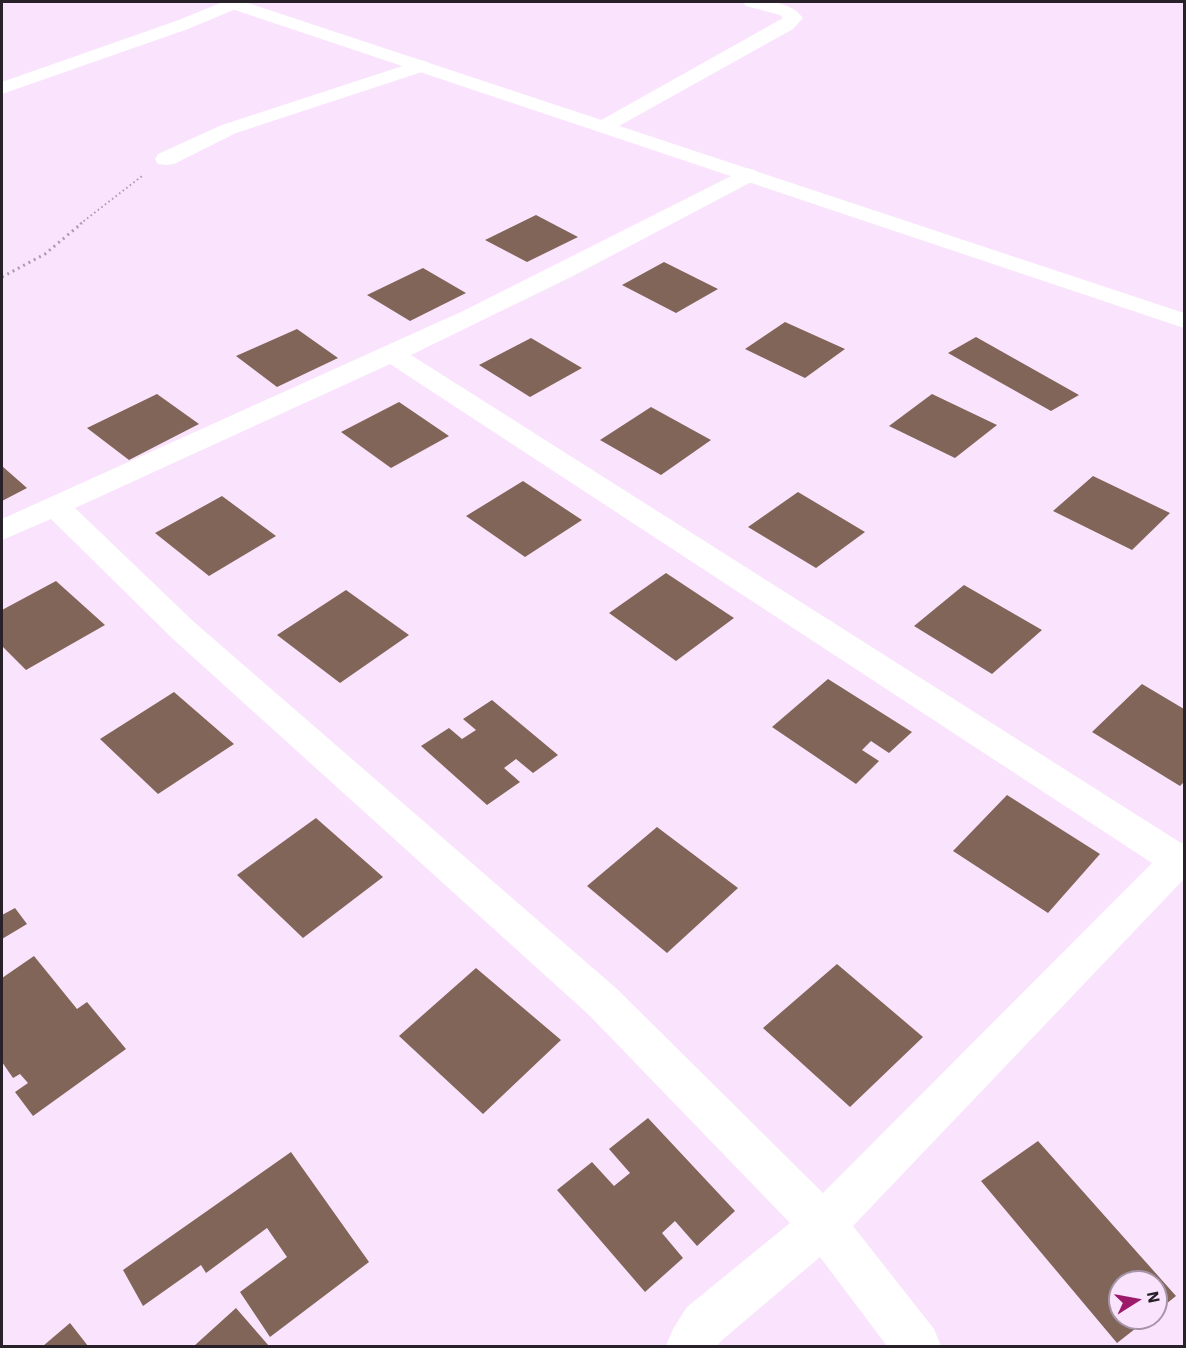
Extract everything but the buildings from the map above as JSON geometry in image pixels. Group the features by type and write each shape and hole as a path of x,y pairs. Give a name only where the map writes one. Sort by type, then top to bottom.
{"main road":[{"path":"2,88 182,25 233,2 1182,318"},
{"path":"603,127 787,26 794,18 786,10 752,2"},
{"path":"166,159 228,129 421,66"},
{"path":"2,530 392,354 653,228 747,175"},
{"path":"392,354 1182,860 823,1225 704,1324 690,1347"},
{"path":"55,506 183,630 603,1002 823,1225 917,1347"}],"path":[{"path":"2,277 45,254 110,199 166,159"}]}
